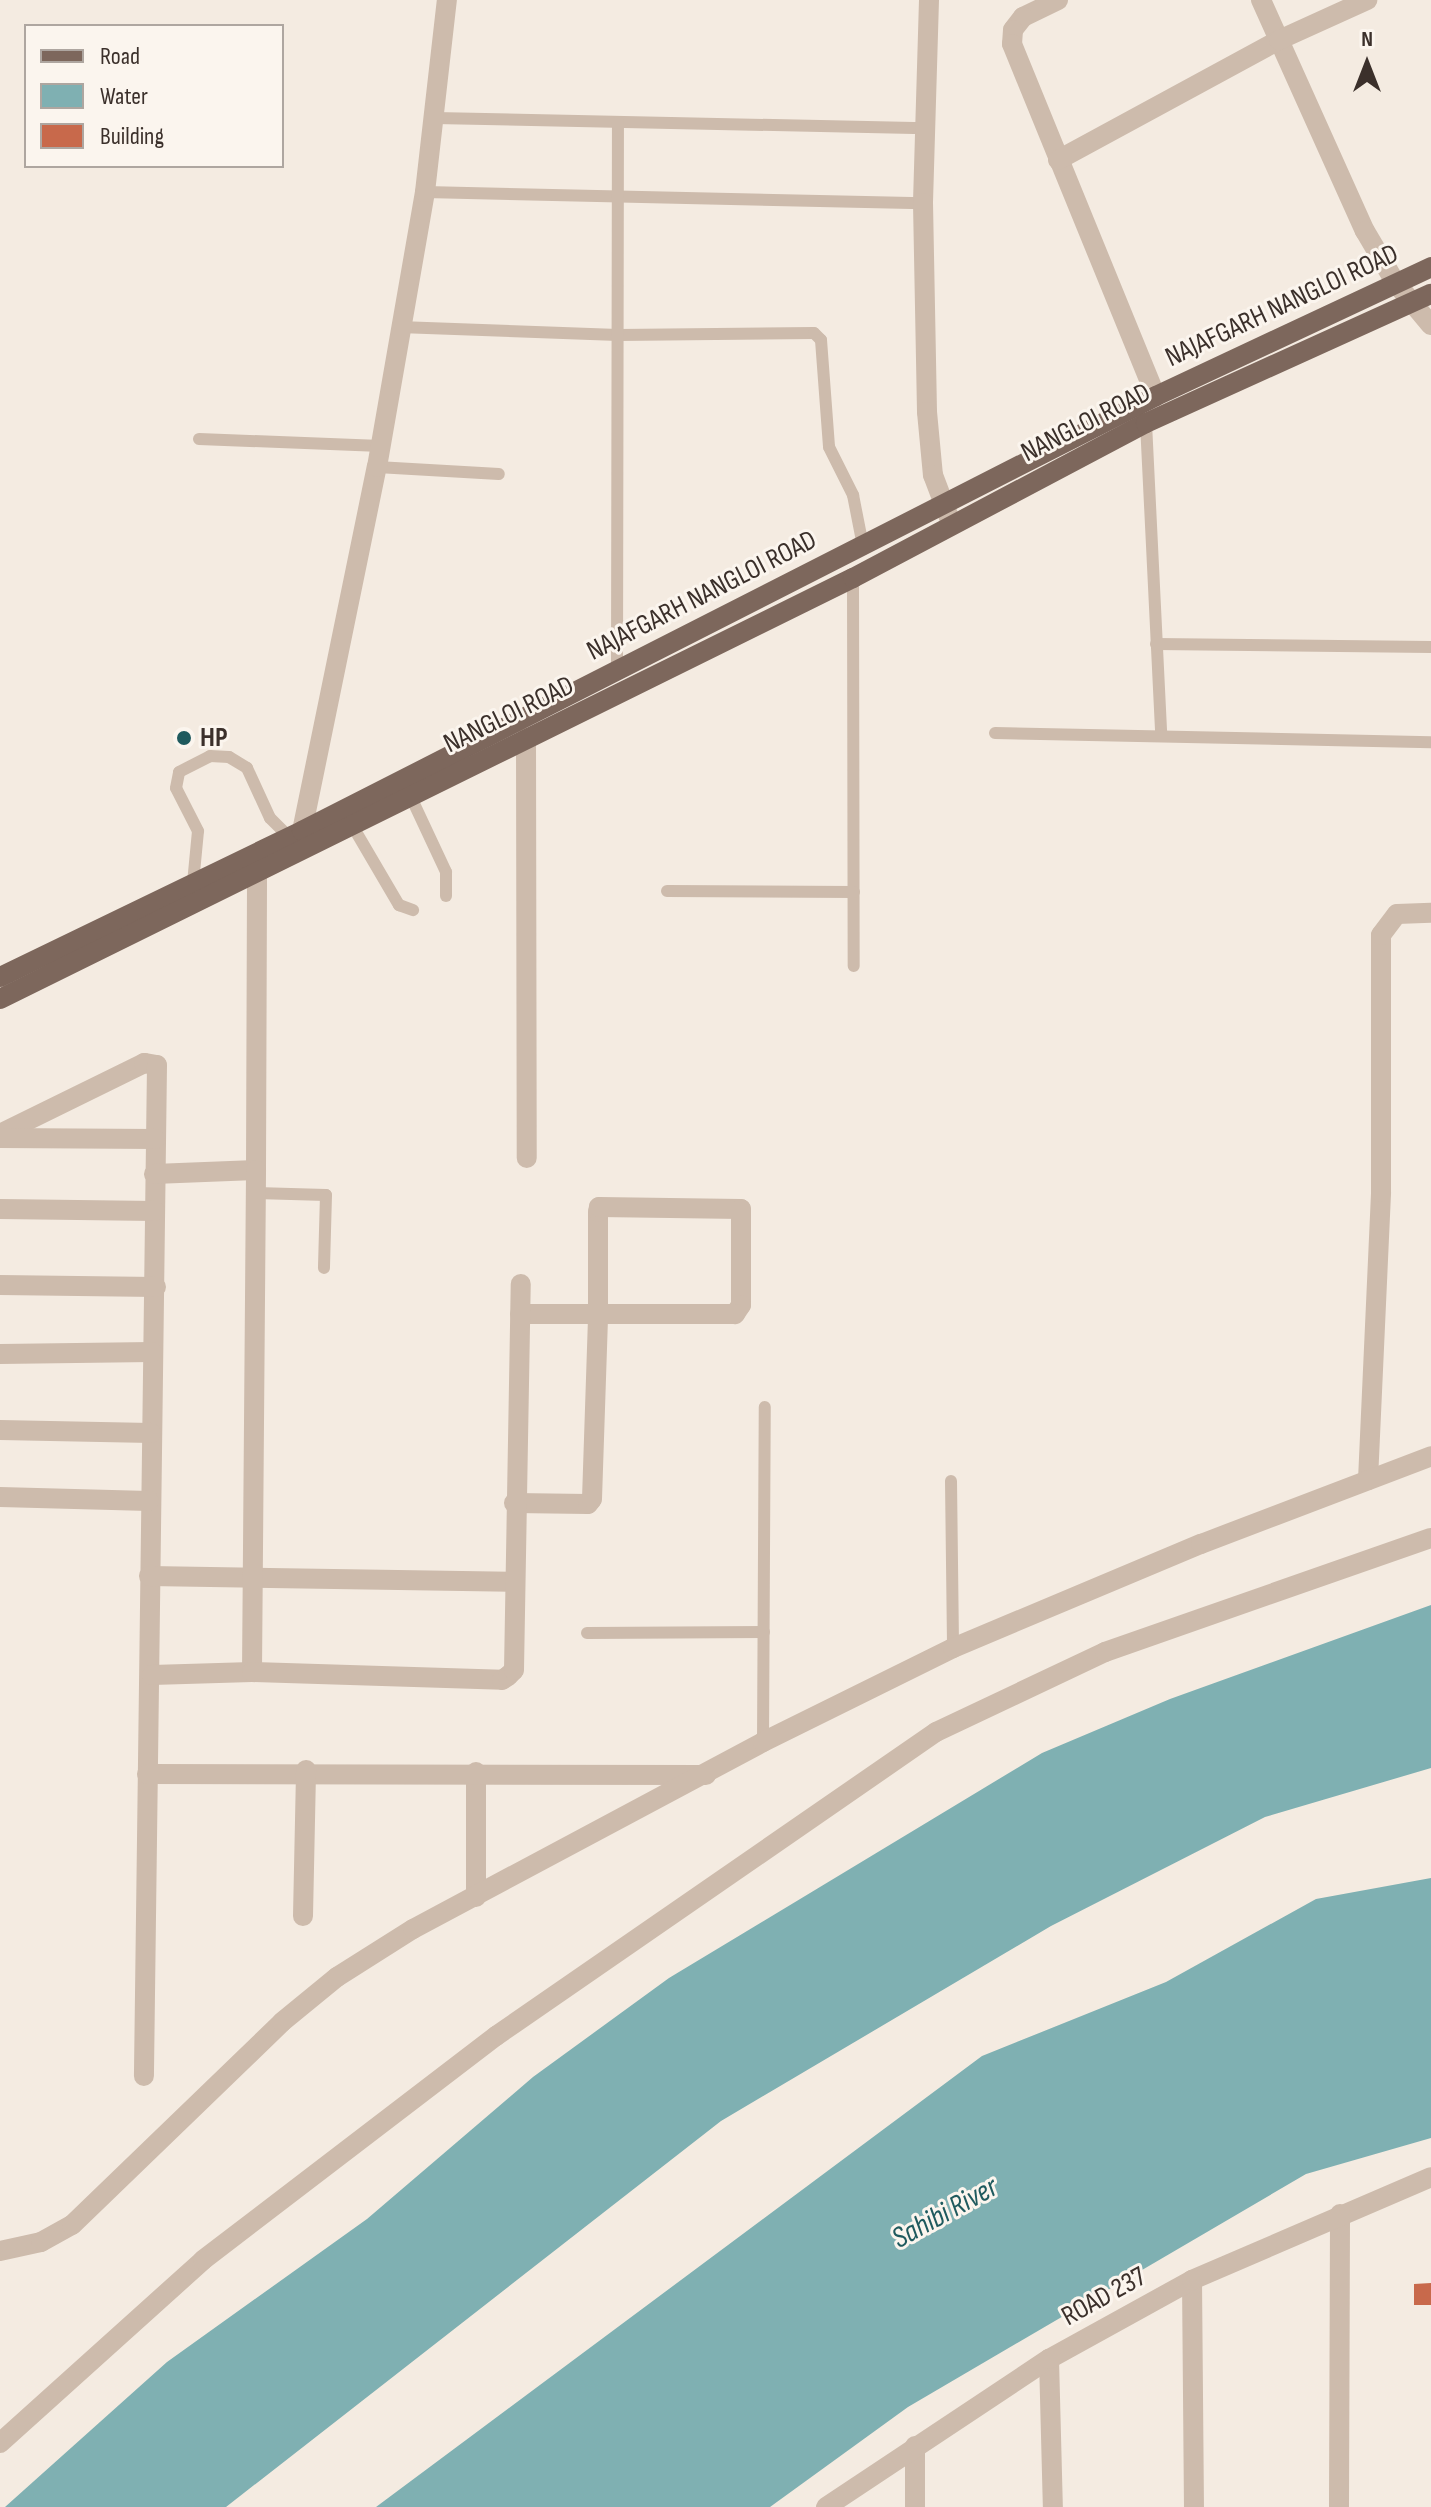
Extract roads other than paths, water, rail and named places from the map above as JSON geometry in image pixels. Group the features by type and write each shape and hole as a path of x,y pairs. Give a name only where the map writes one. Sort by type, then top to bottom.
{"main road":[{"name":"NAJAFGARH NANGLOI ROAD","path":"0,977 193,883 300,838 617,669 863,546 946,514 1156,396 1431,267"},
{"name":"NANGLOI ROAD","path":"0,999 257,875 300,838 352,825 853,578 946,514 1290,354 1431,294"}],"street":[{"path":"300,838 381,446 399,327 425,192 447,0"},
{"path":"929,0 923,203 929,441 946,514"},
{"path":"1058,0 1023,17 1012,37 1058,160 1156,396"},
{"path":"1261,0 1365,231 1395,282 1431,325"},
{"path":"1058,160 1279,40 1367,0"},
{"path":"526,738 527,1158"},
{"path":"252,1672 257,875"},
{"path":"1368,1480 1381,1192 1381,935 1397,914 1431,913"},
{"path":"0,1136 151,1061 157,1070 154,1174 156,1287 149,1501 152,1675 147,1774 144,2076"},
{"path":"0,1136 155,1139"},
{"path":"154,1174 256,1170"},
{"path":"514,1503 588,1504 592,1499 598,1314 599,1207 740,1205 741,1311 598,1314 520,1314"},
{"path":"0,1209 155,1211"},
{"path":"152,1675 252,1672 502,1680 514,1670 512,1582 521,1284"},
{"path":"0,1285 156,1287"},
{"path":"0,1354 152,1352"},
{"path":"0,1430 151,1433"},
{"path":"0,2251 41,2242 72,2225 318,1992 370,1954 709,1775 763,1742 953,1648 1431,1456"},
{"path":"0,1497 149,1501"},
{"path":"0,2443 203,2260 496,2036 936,1732 1105,1652 1431,1538"},
{"path":"149,1576 512,1582"},
{"path":"147,1774 306,1770 709,1775"},
{"path":"303,1916 306,1770"},
{"path":"476,1772 476,1897"},
{"name":"ROAD 237","path":"826,2507 1049,2359 1192,2280 1431,2177"},
{"path":"1339,2507 1340,2214"},
{"path":"1192,2280 1194,2507"},
{"path":"1049,2359 1053,2507"},
{"path":"915,2446 915,2507"}],"lane":[{"path":"435,118 926,128"},
{"path":"617,669 618,122"},
{"path":"425,192 616,193 923,203"},
{"path":"399,327 618,335 809,332 818,336 829,447 853,495 863,546"},
{"path":"1146,423 1161,734"},
{"path":"199,439 381,446"},
{"path":"377,467 499,474"},
{"path":"853,578 854,966"},
{"path":"1156,644 1431,647"},
{"path":"995,733 1161,734 1431,742"},
{"path":"193,883 198,831 176,788 179,772 210,756 229,757 247,768 270,818 300,838"},
{"path":"410,795 446,872 446,896"},
{"path":"352,825 399,905 413,910"},
{"path":"667,891 854,892"},
{"path":"256,1193 326,1195 324,1268"},
{"path":"763,1742 765,1407"},
{"path":"951,1481 953,1648"},
{"path":"587,1633 764,1632"}],"water":[{"path":"1431,1605 1431,1768 1265,1817 1051,1926 721,2121 226,2507 5,2507 167,2362 367,2219 533,2077 669,1978 1042,1753 1170,1699"},
{"name":"Sahibi River","path":"1431,1878 1431,2138 1306,2174 908,2407 770,2507 376,2507 982,2056 1166,1982 1316,1899"}],"place":[{"name":"HP","path":"184,738"}]}
